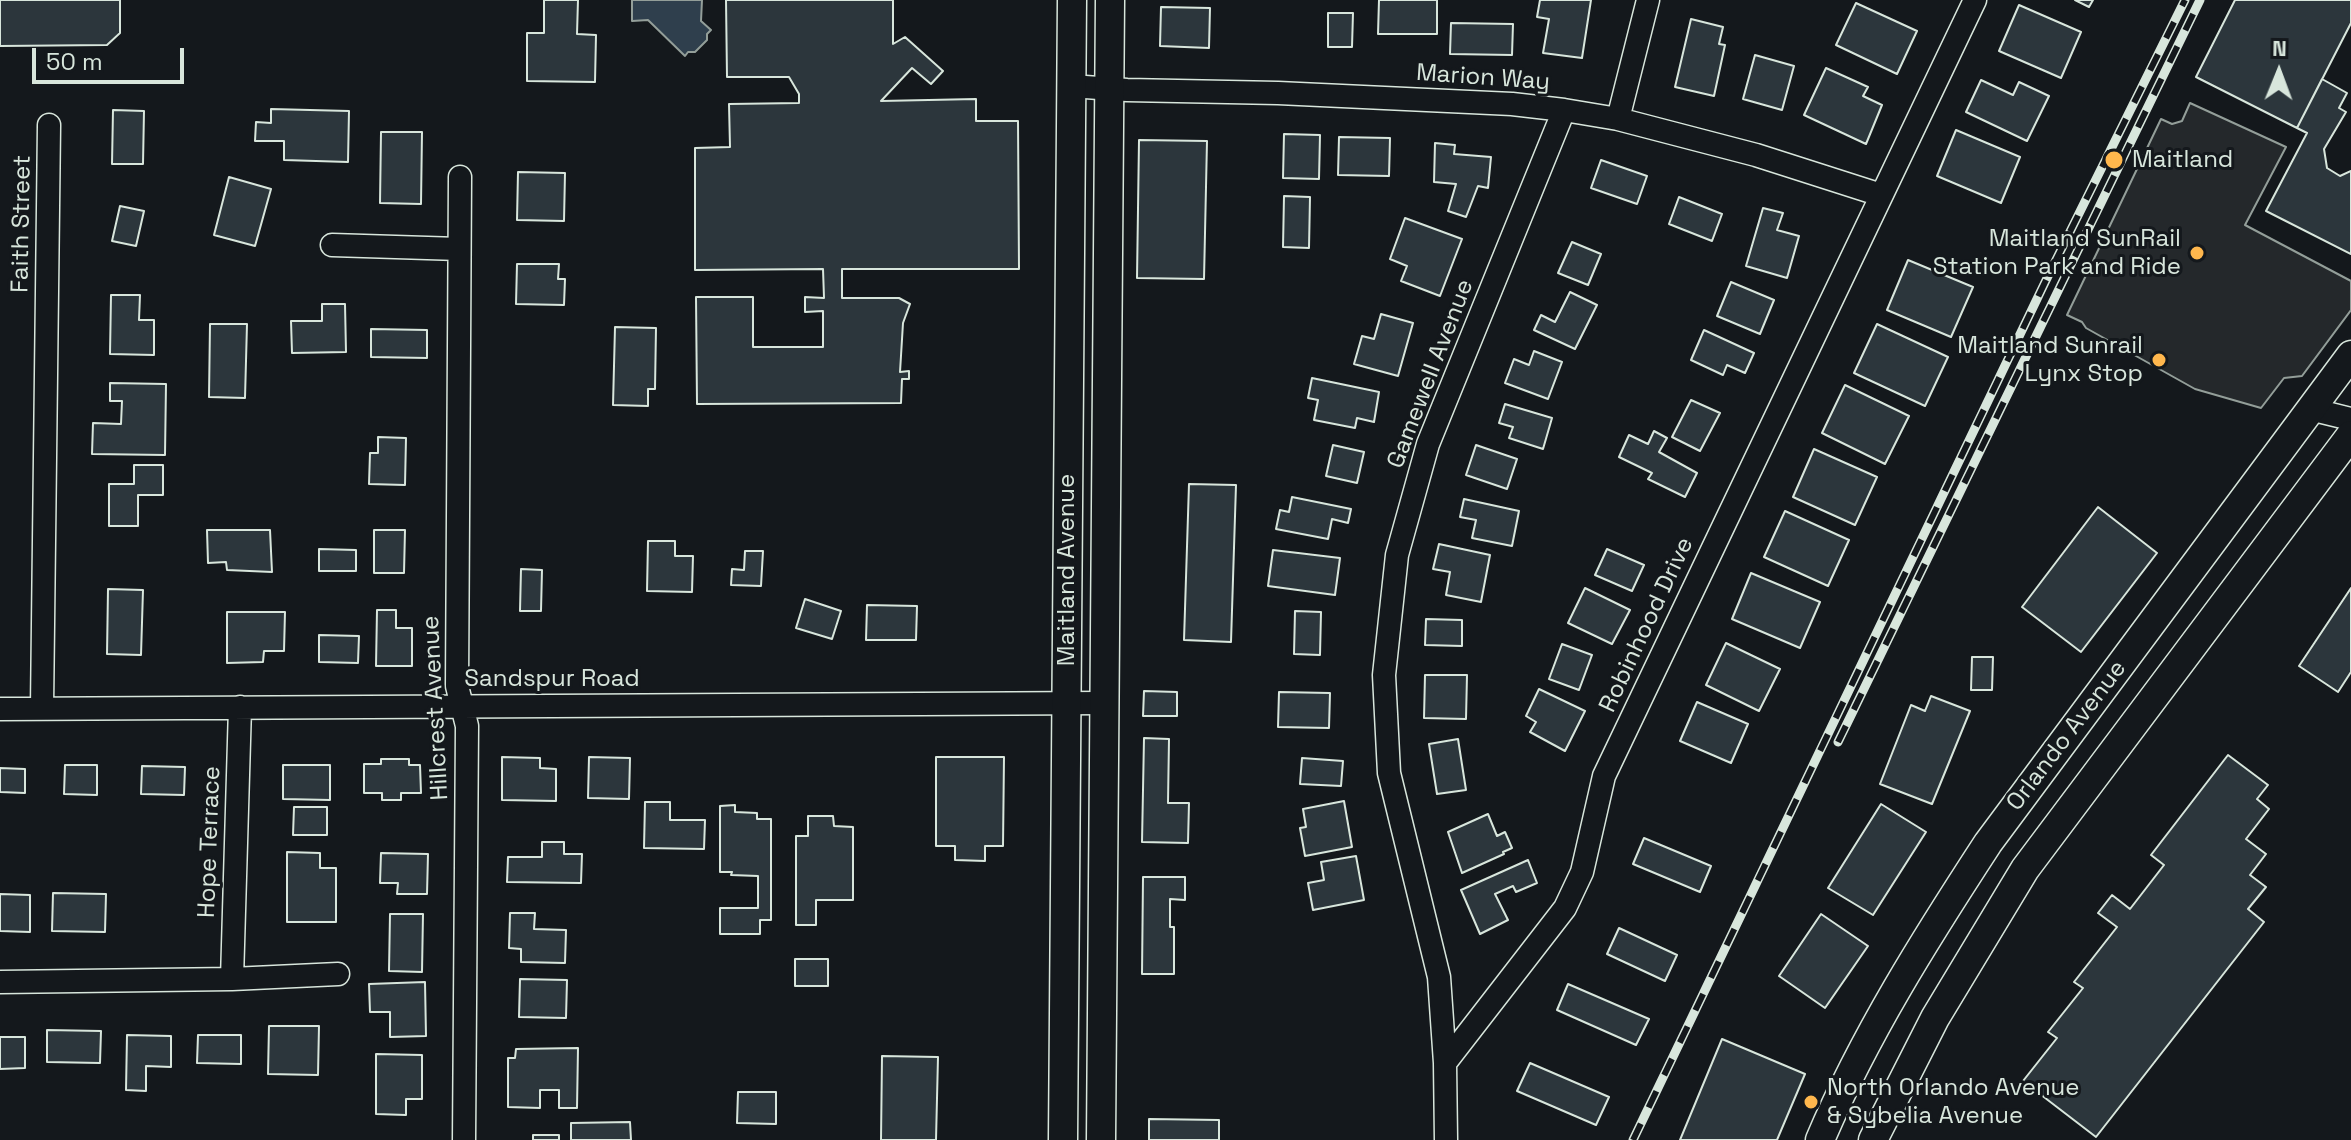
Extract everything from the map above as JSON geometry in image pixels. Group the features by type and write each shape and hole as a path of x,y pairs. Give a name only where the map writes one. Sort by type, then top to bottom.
{"main road":[{"name":"Maitland Avenue","path":"1063,1140 1072,0"},
{"name":"Maitland Avenue","path":"1101,1140 1110,0"},
{"name":"Orlando Avenue","path":"1820,1140 1903,980 1979,856 2351,355"},
{"name":"Orlando Avenue","path":"1873,1140 1935,1018 2025,869 2351,435"}],"street":[{"path":"1618,119 1648,0"},
{"name":"Robinhood Drive","path":"1445,1063 1565,908 1582,872 1604,776 1975,0"},
{"name":"Marion Way","path":"1071,86 1512,104 1564,110 1618,119 1756,155 1881,195"},
{"name":"Gamewell Avenue","path":"1446,1140 1439,977 1389,773 1384,675 1397,555 1428,444 1564,110"},
{"name":"Faith Street","path":"42,707 49,125"},
{"name":"Hillcrest Avenue","path":"460,177 457,686 467,726 464,1140"},
{"path":"332,245 459,249"},
{"path":"2310,409 2351,419"},
{"name":"Sandspur Road","path":"0,709 1104,703"},
{"name":"Hope Terrace","path":"232,979 240,707"},
{"path":"0,982 232,979 338,974"}],"shaded area":[{"name":"Maitland SunRail Station Park and Ride","path":"2190,103 2286,147 2245,225 2351,281 2351,310 2302,376 2284,378 2261,408 2195,389 2067,315 2161,119 2172,124 2182,121"}],"water":[{"path":"632,0 702,0 701,21 711,30 707,40 695,52 688,52 685,56 648,20 632,21"}],"building":[{"path":"0,0 120,0 120,33 107,45 0,46"},
{"path":"544,0 578,0 577,34 596,35 595,82 527,81 527,33 544,33"},
{"path":"726,0 893,0 893,44 905,37 943,71 931,84 912,68 881,101 976,99 976,121 1018,121 1019,269 842,269 842,298 899,298 910,304 903,323 900,372 909,371 909,379 902,379 901,403 697,404 696,297 753,297 753,347 823,347 823,311 805,312 805,297 824,298 823,269 695,270 695,148 730,147 729,104 799,103 799,94 789,77 727,77"},
{"path":"1379,0 1437,0 1437,34 1378,34"},
{"path":"1540,0 1591,0 1582,58 1543,53 1549,19 1537,17"},
{"path":"2075,0 2093,0 2089,7"},
{"path":"2235,0 2351,0 2351,23 2297,128 2196,77"},
{"path":"1856,3 1917,31 1897,74 1836,45"},
{"path":"2019,5 2081,32 2061,78 1999,51"},
{"path":"1161,7 1210,8 1209,48 1160,46"},
{"path":"1328,13 1353,13 1352,47 1328,47"},
{"path":"1691,19 1723,27 1719,44 1725,45 1714,96 1675,87"},
{"path":"1451,23 1513,24 1512,55 1450,54"},
{"path":"1755,55 1794,66 1782,110 1743,99"},
{"path":"1826,68 1868,87 1863,96 1882,105 1866,144 1804,115"},
{"path":"2322,79 2347,93 2339,108 2346,112 2324,149 2327,168 2340,176 2351,171 2351,254 2266,211 2307,133 2297,128"},
{"path":"1981,80 2013,95 2019,82 2049,96 2027,141 1966,112"},
{"path":"271,109 349,111 348,162 284,160 284,141 255,141 256,122 271,123"},
{"path":"113,110 144,111 143,164 112,164"},
{"path":"1956,130 2020,157 2001,203 1937,176"},
{"path":"381,132 422,132 421,204 380,203"},
{"path":"1284,134 1320,135 1319,179 1283,178"},
{"path":"1339,137 1390,138 1389,176 1338,175"},
{"path":"1139,140 1207,141 1204,279 1137,278"},
{"path":"1435,143 1455,145 1454,154 1491,157 1488,188 1478,186 1466,217 1448,211 1456,184 1434,182"},
{"path":"1601,160 1647,176 1637,204 1591,188"},
{"path":"518,172 565,173 564,221 517,220"},
{"path":"229,177 271,189 255,246 214,235"},
{"path":"1284,196 1310,197 1309,248 1283,247"},
{"path":"1679,197 1722,214 1712,241 1669,224"},
{"path":"120,206 144,211 136,246 112,241"},
{"path":"1763,208 1783,213 1777,230 1799,236 1787,278 1746,266"},
{"path":"1405,218 1462,239 1440,296 1401,281 1407,266 1390,259"},
{"path":"1572,242 1601,254 1588,285 1558,273"},
{"path":"1908,260 1973,287 1951,337 1887,310"},
{"path":"517,264 559,264 558,279 565,279 564,305 516,304"},
{"path":"1731,282 1774,300 1760,334 1717,316"},
{"path":"1570,292 1597,305 1575,349 1534,330 1541,315 1555,322"},
{"path":"111,295 140,295 139,320 154,320 154,355 110,354"},
{"path":"322,304 345,304 346,352 292,353 291,321 322,321"},
{"path":"1381,314 1413,323 1398,376 1354,364 1362,336 1374,339"},
{"path":"210,324 247,324 245,398 209,397"},
{"path":"1877,324 1948,357 1925,406 1854,373"},
{"path":"615,327 656,328 655,389 648,389 648,406 613,405"},
{"path":"371,329 427,330 427,358 371,357"},
{"path":"1704,330 1754,353 1745,373 1727,365 1723,375 1691,360"},
{"path":"1534,351 1562,362 1548,399 1505,383 1514,359 1529,365"},
{"path":"1312,378 1379,392 1374,422 1357,418 1355,428 1314,420 1318,400 1308,398"},
{"path":"110,383 166,384 165,455 92,454 93,423 121,424 122,401 110,401"},
{"path":"1845,385 1909,416 1885,464 1822,433"},
{"path":"1691,400 1720,413 1700,451 1672,437"},
{"path":"1505,404 1552,418 1543,449 1509,438 1513,427 1499,423"},
{"path":"1654,431 1667,438 1659,452 1697,473 1685,497 1648,479 1652,473 1619,457 1629,435 1648,444"},
{"path":"378,437 406,438 405,485 369,484 370,453 378,453"},
{"path":"1333,445 1364,452 1357,483 1326,476"},
{"path":"1476,445 1517,459 1507,489 1466,475"},
{"path":"1814,449 1877,477 1855,525 1793,497"},
{"path":"134,465 163,465 163,495 138,495 138,526 109,526 109,484 134,484"},
{"path":"1189,484 1236,485 1231,642 1184,640"},
{"path":"1292,497 1351,509 1348,523 1332,519 1328,539 1276,529 1280,510 1289,512"},
{"path":"1464,499 1519,511 1512,546 1472,538 1476,520 1460,517"},
{"path":"2098,507 2157,553 2081,652 2022,607"},
{"path":"1785,511 1849,540 1828,586 1764,557"},
{"path":"207,530 270,530 272,572 227,570 226,562 208,563"},
{"path":"374,530 405,530 404,573 374,573"},
{"path":"648,541 675,541 675,556 693,556 692,592 647,591"},
{"path":"1439,544 1490,555 1481,602 1446,595 1450,572 1433,569"},
{"path":"319,549 356,550 356,571 319,571"},
{"path":"1607,549 1644,565 1632,591 1595,575"},
{"path":"1273,550 1340,558 1335,595 1268,586"},
{"path":"745,551 763,551 761,586 731,585 732,569 744,570"},
{"path":"521,569 542,570 541,611 520,611"},
{"path":"1751,573 1820,602 1800,648 1732,619"},
{"path":"1585,588 1630,610 1612,644 1568,623"},
{"path":"2351,588 2351,672 2338,692 2299,666"},
{"path":"108,589 143,590 141,655 107,654"},
{"path":"805,599 841,611 832,639 796,628"},
{"path":"867,605 917,606 916,640 866,640"},
{"path":"377,610 396,610 396,628 412,628 412,666 376,666"},
{"path":"1295,611 1321,612 1320,655 1294,654"},
{"path":"227,612 285,612 284,651 264,651 263,662 227,663"},
{"path":"1426,619 1462,620 1462,646 1425,645"},
{"path":"319,635 359,636 358,663 319,662"},
{"path":"1726,643 1780,669 1759,711 1706,685"},
{"path":"1562,644 1592,655 1579,690 1549,679"},
{"path":"1972,657 1993,657 1992,690 1971,690"},
{"path":"1425,675 1467,675 1466,719 1424,718"},
{"path":"1539,689 1585,711 1565,751 1530,732 1536,722 1526,716"},
{"path":"1144,691 1177,692 1177,716 1143,716"},
{"path":"1279,692 1330,693 1329,728 1278,727"},
{"path":"1931,696 1970,711 1932,804 1880,784 1911,705 1925,711"},
{"path":"1697,702 1748,724 1731,763 1680,741"},
{"path":"1144,738 1169,739 1168,803 1189,803 1188,843 1142,842"},
{"path":"1458,739 1466,790 1437,794 1429,744"},
{"path":"2228,755 2268,785 2257,799 2269,809 2246,839 2266,854 2250,875 2266,887 2248,909 2264,922 2096,1137 2023,1081 2057,1038 2048,1032 2083,988 2074,982 2117,927 2098,913 2112,895 2130,909 2164,865 2151,855"},
{"path":"502,757 540,758 540,768 556,769 556,801 502,800"},
{"path":"589,757 630,758 629,799 588,798"},
{"path":"936,757 1004,757 1003,846 985,846 985,861 955,860 955,846 936,846"},
{"path":"1302,758 1343,761 1341,786 1300,784"},
{"path":"381,759 409,759 409,765 420,765 421,793 401,793 401,800 382,800 382,793 364,793 364,764 381,764"},
{"path":"65,765 97,765 97,795 64,794"},
{"path":"283,765 330,765 330,800 283,799"},
{"path":"142,766 185,767 184,795 141,794"},
{"path":"0,768 25,769 25,793 0,792"},
{"path":"1344,801 1352,847 1305,856 1300,828 1306,827 1303,809"},
{"path":"645,802 670,802 670,820 705,820 704,849 644,848"},
{"path":"1881,804 1926,832 1873,915 1828,888"},
{"path":"735,805 735,812 757,813 757,819 771,819 771,920 760,920 760,934 720,934 720,908 758,908 758,876 720,872 720,806"},
{"path":"294,807 327,807 327,835 293,835"},
{"path":"1488,814 1497,836 1505,832 1512,848 1462,873 1448,832"},
{"path":"808,816 833,816 834,826 853,827 853,900 816,900 816,925 796,925 796,836 808,836"},
{"path":"1644,838 1711,866 1700,892 1633,864"},
{"path":"542,842 564,842 564,854 582,854 581,883 507,882 508,857 542,857"},
{"path":"287,852 320,853 320,868 336,868 336,922 287,922"},
{"path":"381,853 428,854 427,894 397,894 398,883 380,883"},
{"path":"1356,856 1364,900 1313,910 1308,883 1324,880 1321,862"},
{"path":"1528,860 1537,883 1516,892 1513,886 1495,894 1508,920 1480,934 1461,890"},
{"path":"1143,877 1185,877 1185,900 1170,899 1170,927 1174,927 1174,974 1142,974"},
{"path":"53,893 106,894 105,932 52,931"},
{"path":"0,894 30,895 30,932 0,931"},
{"path":"510,913 535,913 534,929 566,930 565,963 521,962 521,949 509,948"},
{"path":"390,914 423,914 422,972 389,971"},
{"path":"1821,914 1868,946 1825,1008 1779,976"},
{"path":"1619,928 1677,955 1665,981 1607,954"},
{"path":"795,959 828,959 828,986 795,986"},
{"path":"520,979 567,980 566,1018 519,1017"},
{"path":"425,982 426,1036 390,1037 390,1012 370,1012 369,984"},
{"path":"1568,984 1649,1019 1636,1045 1557,1010"},
{"path":"269,1026 319,1026 318,1075 268,1074"},
{"path":"47,1030 101,1031 100,1063 47,1062"},
{"path":"127,1035 171,1036 171,1067 146,1066 146,1091 126,1090"},
{"path":"198,1035 241,1035 241,1064 197,1063"},
{"path":"0,1037 25,1037 25,1068 0,1069"},
{"path":"1722,1039 1805,1074 1777,1140 1680,1140"},
{"path":"578,1048 577,1108 559,1108 559,1090 540,1090 540,1108 508,1107 508,1058 515,1058 516,1049"},
{"path":"376,1054 422,1055 422,1099 406,1099 406,1115 376,1114"},
{"path":"882,1056 938,1057 936,1140 881,1140"},
{"path":"1530,1063 1609,1097 1596,1125 1517,1091"},
{"path":"738,1092 776,1092 776,1124 737,1123"},
{"path":"1149,1119 1219,1120 1219,1140 1149,1140"},
{"path":"630,1122 631,1140 571,1140 571,1123"},
{"path":"533,1135 559,1135 559,1140 533,1140"}],"railway":[{"path":"1633,1140 2049,274 2185,0"},
{"path":"1838,742 2200,0"}],"place":[{"name":"Maitland","path":"2114,160"},
{"name":"Maitland SunRail Station Park and Ride","path":"2197,253"},
{"name":"Maitland Sunrail Lynx Stop","path":"2159,360"},
{"name":"North Orlando Avenue & Sybelia Avenue","path":"1811,1102"}]}
